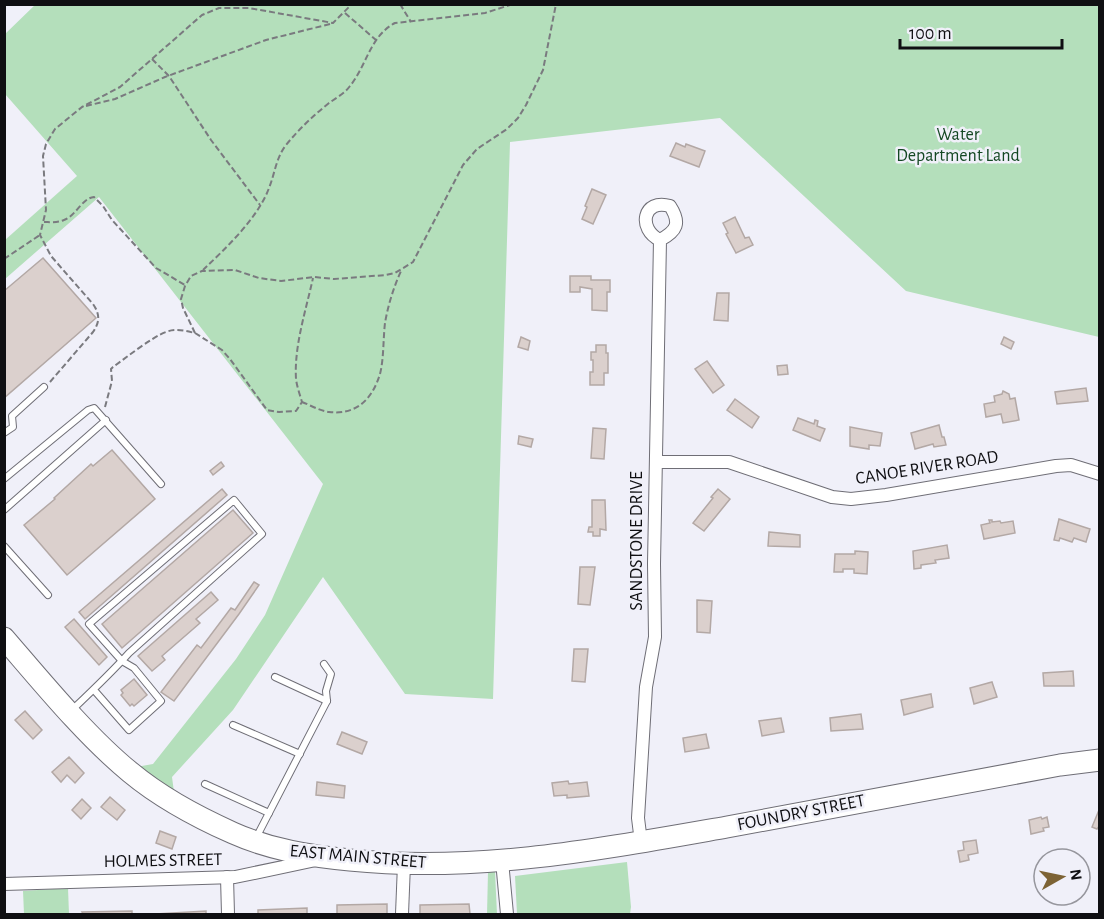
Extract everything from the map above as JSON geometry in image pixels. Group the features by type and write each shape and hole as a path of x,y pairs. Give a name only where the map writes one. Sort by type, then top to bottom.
{"highway":[{"name":"EAST MAIN STREET","path":"4,638 103,748 149,787 217,826 275,849 319,857 404,864 502,861"},
{"name":"FOUNDRY STREET","path":"502,861 641,842 1060,765 1100,760"}],"street":[{"name":"SANDSTONE DRIVE","path":"641,842 638,818 646,687 655,637 660,240"},
{"name":"CANOE RIVER ROAD","path":"656,462 729,462 832,497 851,499 1056,466 1071,465 1100,474"},
{"name":"HOLMES STREET","path":"4,884 227,878 303,864 315,861 319,857"},
{"path":"502,861 507,915"},
{"path":"402,915 404,864"},
{"path":"227,878 228,915"}],"lane":[{"path":"4,434 13,427 12,416 44,387"},
{"path":"4,479 91,408 106,420 161,484"},
{"path":"4,510 106,420"},
{"path":"70,712 122,661 262,534 234,500 89,624 122,661 134,668 161,701 129,730 94,690"},
{"path":"4,546 48,594"},
{"path":"255,842 327,701 326,691 331,674 324,664"},
{"path":"275,677 327,701"},
{"path":"233,725 300,754"},
{"path":"205,784 269,813"}],"path":[{"path":"82,107 115,99 266,40 333,23 352,4"},
{"path":"400,4 411,22"},
{"path":"195,333 181,299 185,285 192,276 202,271 230,244 260,205 269,188 276,162 285,147 303,125 350,86 376,40 386,28 395,23 485,13 513,4"},
{"path":"202,271 235,270 259,278 281,281 314,277 334,279 386,275 413,262 463,165 477,150 507,129 526,105 543,70 556,4"},
{"path":"4,259 40,235 46,210 43,156 46,144 55,129 82,107 120,87 202,15 219,8 249,8 333,23"},
{"path":"345,13 376,40"},
{"path":"152,59 169,76 211,140 260,205"},
{"path":"44,222 67,219 89,198 94,197 156,268 185,285"},
{"path":"40,235 51,256 93,304 99,317 98,325 93,332 70,357 61,372 44,387"},
{"path":"302,402 327,412 348,411 360,407 370,396 380,374 385,321 394,287 402,269"},
{"path":"302,402 296,382 296,371 302,326 314,277"},
{"path":"106,420 105,404 111,389 111,369 134,351 167,332 195,333 222,350 243,375 267,410 296,411 302,402"}],"green space":[{"name":"Water Department Land","path":"36,4 1099,5 1099,337 906,291 720,118 510,142 493,699 405,694 323,577 233,710 172,777 174,792 136,767 153,764 236,659 265,615 323,484 99,197 5,279 5,240 77,176 5,94 4,35"},
{"path":"627,862 630,914 517,914 515,876"},
{"path":"488,872 495,872 497,914 487,914"},
{"path":"68,888 69,914 24,914 23,891"}],"building":[{"path":"676,143 705,151 699,167 670,156"},
{"path":"592,189 606,195 593,224 582,219"},
{"path":"735,217 745,238 749,237 753,245 736,253 723,223"},
{"path":"43,258 96,318 4,398 4,291"},
{"path":"570,276 591,276 591,280 610,280 610,292 607,292 607,311 592,310 592,289 580,287 580,292 570,292"},
{"path":"717,293 729,293 728,321 714,320"},
{"path":"521,337 530,341 528,350 518,347"},
{"path":"1004,337 1014,342 1011,349 1001,344"},
{"path":"596,345 606,345 606,353 608,353 608,373 604,373 604,385 590,385 590,372 593,372 591,352 596,352"},
{"path":"707,361 724,385 713,393 695,369"},
{"path":"787,365 788,374 778,375 777,366"},
{"path":"1086,388 1088,401 1057,404 1055,392"},
{"path":"1003,391 1009,394 1010,399 1015,398 1019,420 1003,423 1001,414 986,417 984,404 995,402 994,396 1002,394"},
{"path":"735,399 759,417 752,428 727,410"},
{"path":"798,418 814,424 815,420 818,421 817,426 825,429 820,441 793,430"},
{"path":"939,425 946,445 934,447 933,444 915,449 911,433"},
{"path":"850,427 882,433 880,446 869,445 869,449 850,446"},
{"path":"593,428 606,429 604,459 591,458"},
{"path":"519,436 533,439 531,447 518,444"},
{"path":"112,450 155,499 67,575 24,525 91,464 93,466"},
{"path":"221,462 224,466 213,475 210,471"},
{"path":"222,489 227,495 85,619 79,612"},
{"path":"718,489 730,499 704,531 693,523"},
{"path":"592,500 605,500 606,530 600,529 600,536 593,536 593,532 588,532 589,527 592,527"},
{"path":"233,510 253,533 122,648 102,624"},
{"path":"1059,519 1090,529 1086,542 1074,538 1072,542 1060,538 1059,541 1054,540"},
{"path":"989,520 1001,523 1013,521 1015,533 984,539 981,525 990,523"},
{"path":"769,532 800,535 800,547 768,546"},
{"path":"947,545 949,558 935,560 936,563 921,565 921,568 914,569 913,551"},
{"path":"855,551 868,552 867,574 854,573 854,569 834,572 835,554 855,554"},
{"path":"580,567 595,567 590,605 578,604"},
{"path":"254,582 259,585 174,701 161,692 197,645 201,648 231,608 235,610"},
{"path":"211,592 218,600 196,619 200,623 162,656 165,660 152,671 138,656"},
{"path":"697,600 712,601 710,633 697,632"},
{"path":"74,619 107,657 99,665 65,627"},
{"path":"574,649 588,649 585,682 572,681"},
{"path":"1073,671 1074,686 1044,686 1043,673"},
{"path":"134,679 147,695 134,706 132,704 130,706 121,695 123,693 121,690"},
{"path":"992,682 997,697 974,704 970,688"},
{"path":"931,694 933,707 904,715 901,700"},
{"path":"25,711 42,730 33,739 15,720"},
{"path":"861,714 863,729 831,731 830,718"},
{"path":"781,718 784,732 762,736 759,721"},
{"path":"342,732 367,742 362,754 337,744"},
{"path":"706,734 709,748 685,752 683,738"},
{"path":"69,757 84,773 75,783 67,775 61,782 52,772"},
{"path":"568,781 569,784 587,782 589,796 567,798 567,795 554,796 552,783"},
{"path":"317,782 345,786 344,798 316,795"},
{"path":"110,797 125,810 117,820 101,807"},
{"path":"82,799 91,808 81,819 72,810"},
{"path":"1099,810 1100,825 1097,829 1092,827"},
{"path":"1041,817 1042,819 1047,817 1049,827 1043,828 1044,831 1031,834 1029,820"},
{"path":"160,831 176,837 172,849 156,843"},
{"path":"976,840 978,853 968,855 969,860 960,862 958,851 964,850 963,842"},
{"path":"387,904 387,914 337,914 337,905"},
{"path":"469,904 470,914 420,914 420,905"},
{"path":"307,908 307,914 258,914 258,910"},
{"path":"132,911 132,914 83,914 82,912"},
{"path":"206,911 206,914 155,914"}]}
